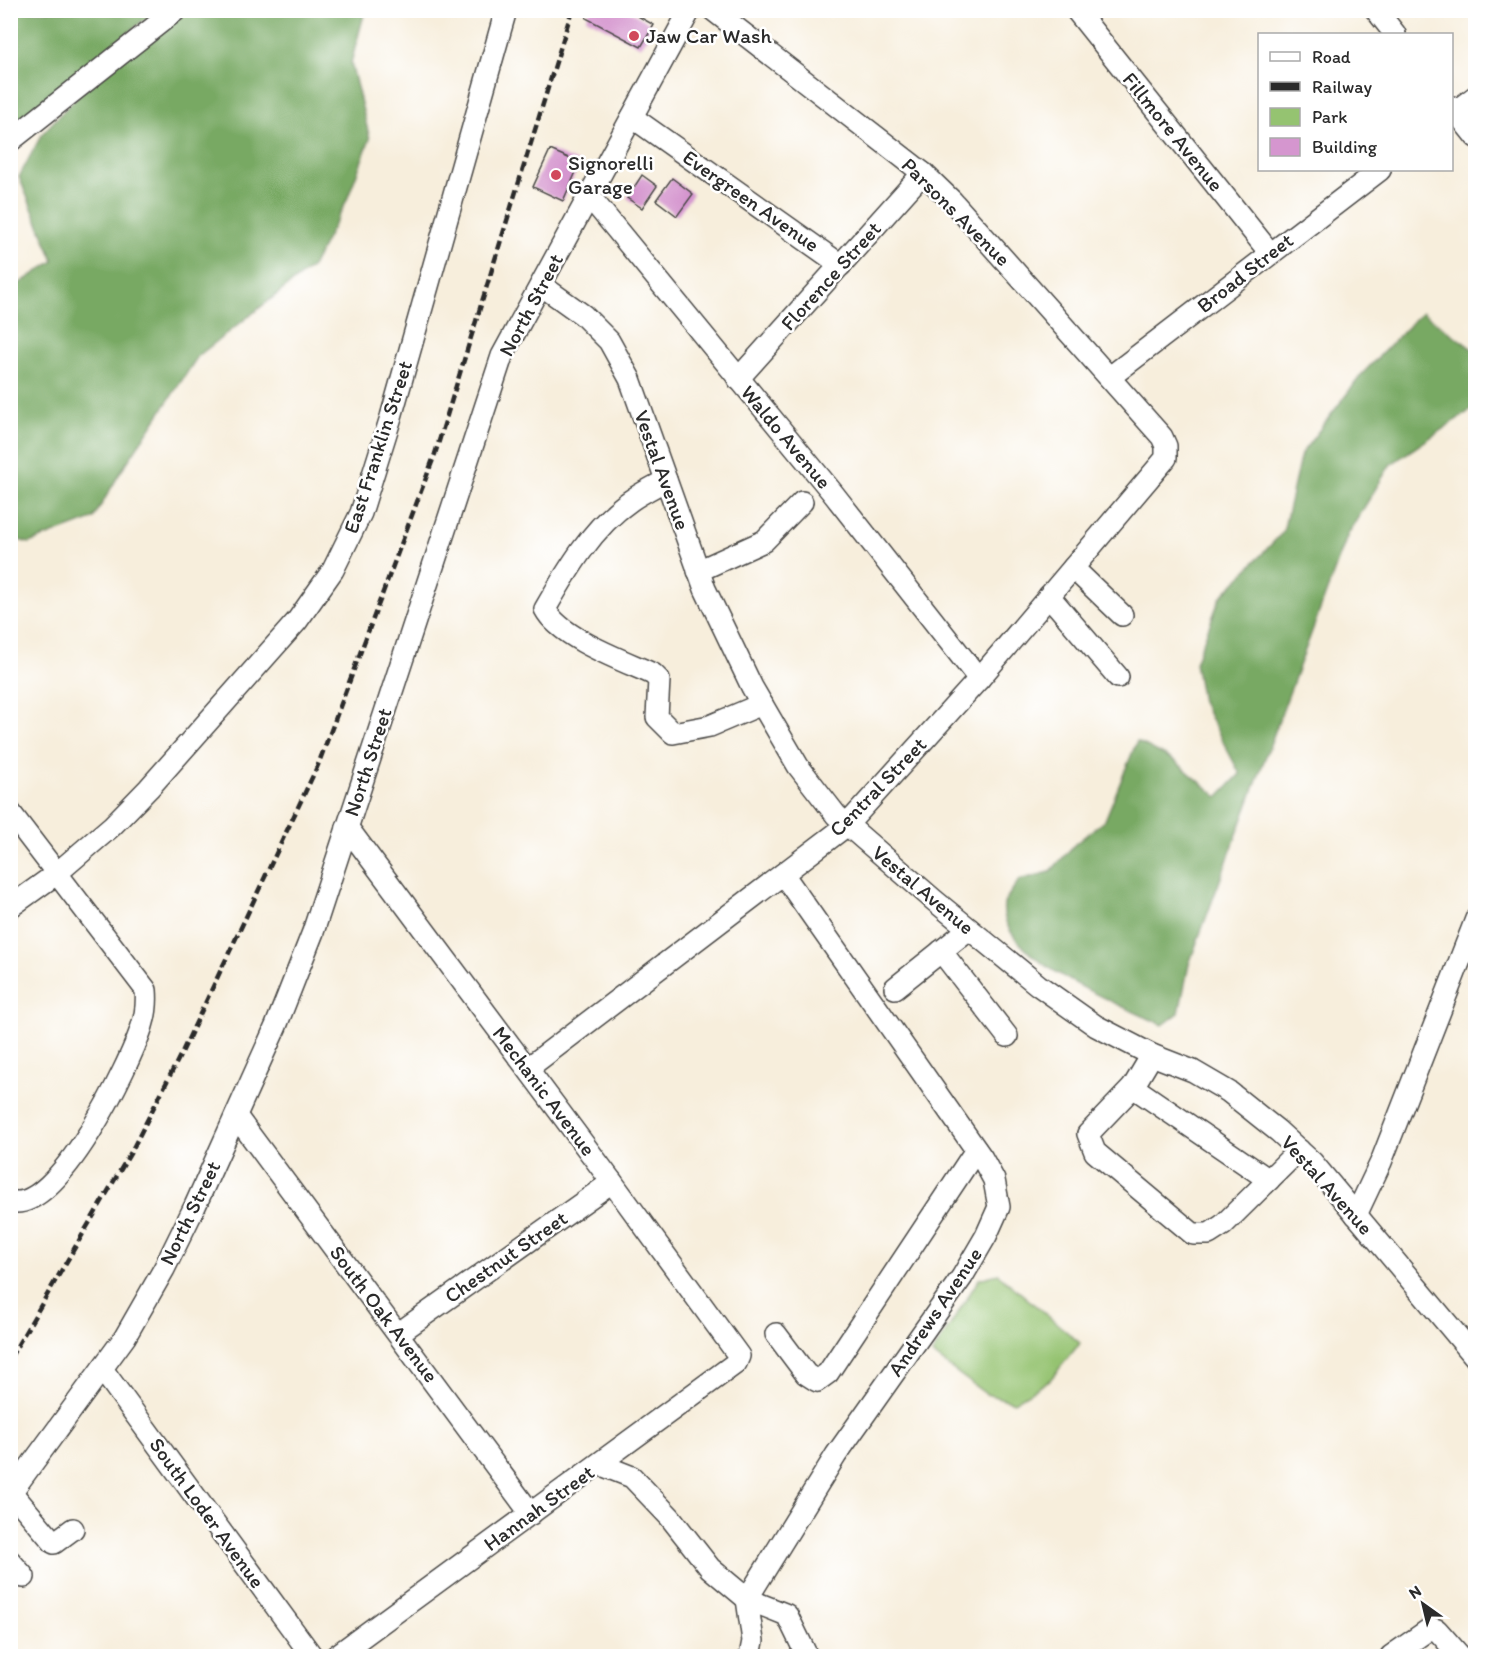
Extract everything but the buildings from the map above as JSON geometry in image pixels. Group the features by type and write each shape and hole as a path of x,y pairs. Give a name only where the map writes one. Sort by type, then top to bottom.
{"street":[{"path":"10,141 176,10"},
{"name":"East Franklin Street","path":"10,907 56,874 112,826 297,621 333,570 361,513 388,428 506,10"},
{"name":"North Street","path":"11,1494 102,1369 164,1269 236,1116 276,1026 313,932 502,356 690,10"},
{"name":"Parsons Avenue","path":"714,10 923,173 952,201 1110,377 1162,437 1166,446"},
{"name":"Fillmore Avenue","path":"1076,10 1270,253"},
{"path":"1376,10 1394,33"},
{"path":"1476,96 1453,111 1476,138"},
{"name":"Evergreen Avenue","path":"632,117 841,265"},
{"name":"Broad Street","path":"1110,377 1379,171"},
{"name":"Florence Street","path":"738,379 923,173"},
{"name":"Waldo Avenue","path":"590,197 832,492 979,679"},
{"name":"Vestal Avenue","path":"541,285 584,315 609,341 630,379 698,571 762,704 798,766 846,826 1038,985 1096,1026 1152,1055 1193,1071 1228,1092 1299,1150 1476,1358"},
{"name":"Central Street","path":"528,1068 846,826 979,679 1166,458 1166,446"},
{"path":"666,480 628,502 602,528 570,566 544,609 551,620 570,633 653,674 659,680 657,717 673,733 710,726 762,704"},
{"path":"698,571 764,541 802,502"},
{"path":"1073,568 1122,615"},
{"path":"1049,596 1118,677"},
{"path":"10,812 146,990 147,1008 135,1047 76,1153 45,1190 26,1201 10,1201"},
{"name":"Mechanic Avenue","path":"347,827 528,1068 739,1356"},
{"name":"Andrews Avenue","path":"747,1599 836,1455 962,1277 986,1236 999,1207 998,1191 976,1150 783,874"},
{"path":"1356,1215 1382,1162 1476,919"},
{"path":"895,988 969,929"},
{"path":"941,951 1007,1036"},
{"path":"1152,1055 1133,1087 1088,1134 1095,1152 1193,1234 1209,1234 1223,1225 1299,1150"},
{"path":"1133,1087 1269,1180"},
{"name":"South Oak Avenue","path":"236,1116 531,1514"},
{"path":"776,1334 806,1374 817,1382 828,1373 976,1150"},
{"name":"Chestnut Street","path":"399,1333 612,1182"},
{"name":"Hannah Street","path":"336,1656 736,1363 739,1356"},
{"name":"South Loder Avenue","path":"102,1369 312,1656"},
{"path":"599,1464 632,1477 670,1517 710,1568 747,1599 788,1615 807,1656"},
{"path":"11,1494 54,1543 73,1529"},
{"path":"747,1599 753,1641 750,1656"},
{"path":"1390,1656 1431,1628 1437,1630 1460,1656"}],"green space":[{"path":"10,11 155,11 17,123 11,124"},
{"path":"157,11 365,11 351,63 370,139 347,200 312,267 198,356 120,473 93,519 29,543 11,538 11,289 54,261 19,177 42,134"},
{"path":"1422,312 1475,351 1475,407 1390,465 1348,534 1189,964 1179,1013 1163,1025 1093,993 1040,961 1020,943 1007,924 1004,904 1019,880 1050,872 1075,844 1105,820 1137,741 1175,761 1218,797 1240,774 1202,702 1195,663 1220,598 1283,532 1301,454 1362,374"},
{"path":"998,1274 1080,1343 1050,1380 1014,1402 986,1394 932,1354 979,1279"}],"railway":[{"path":"10,1358 131,1152 183,1050 318,765 435,454 572,10"}],"place":[{"name":"Jaw Car Wash","path":"634,36"},
{"name":"Signorelli Garage","path":"556,175"}]}
